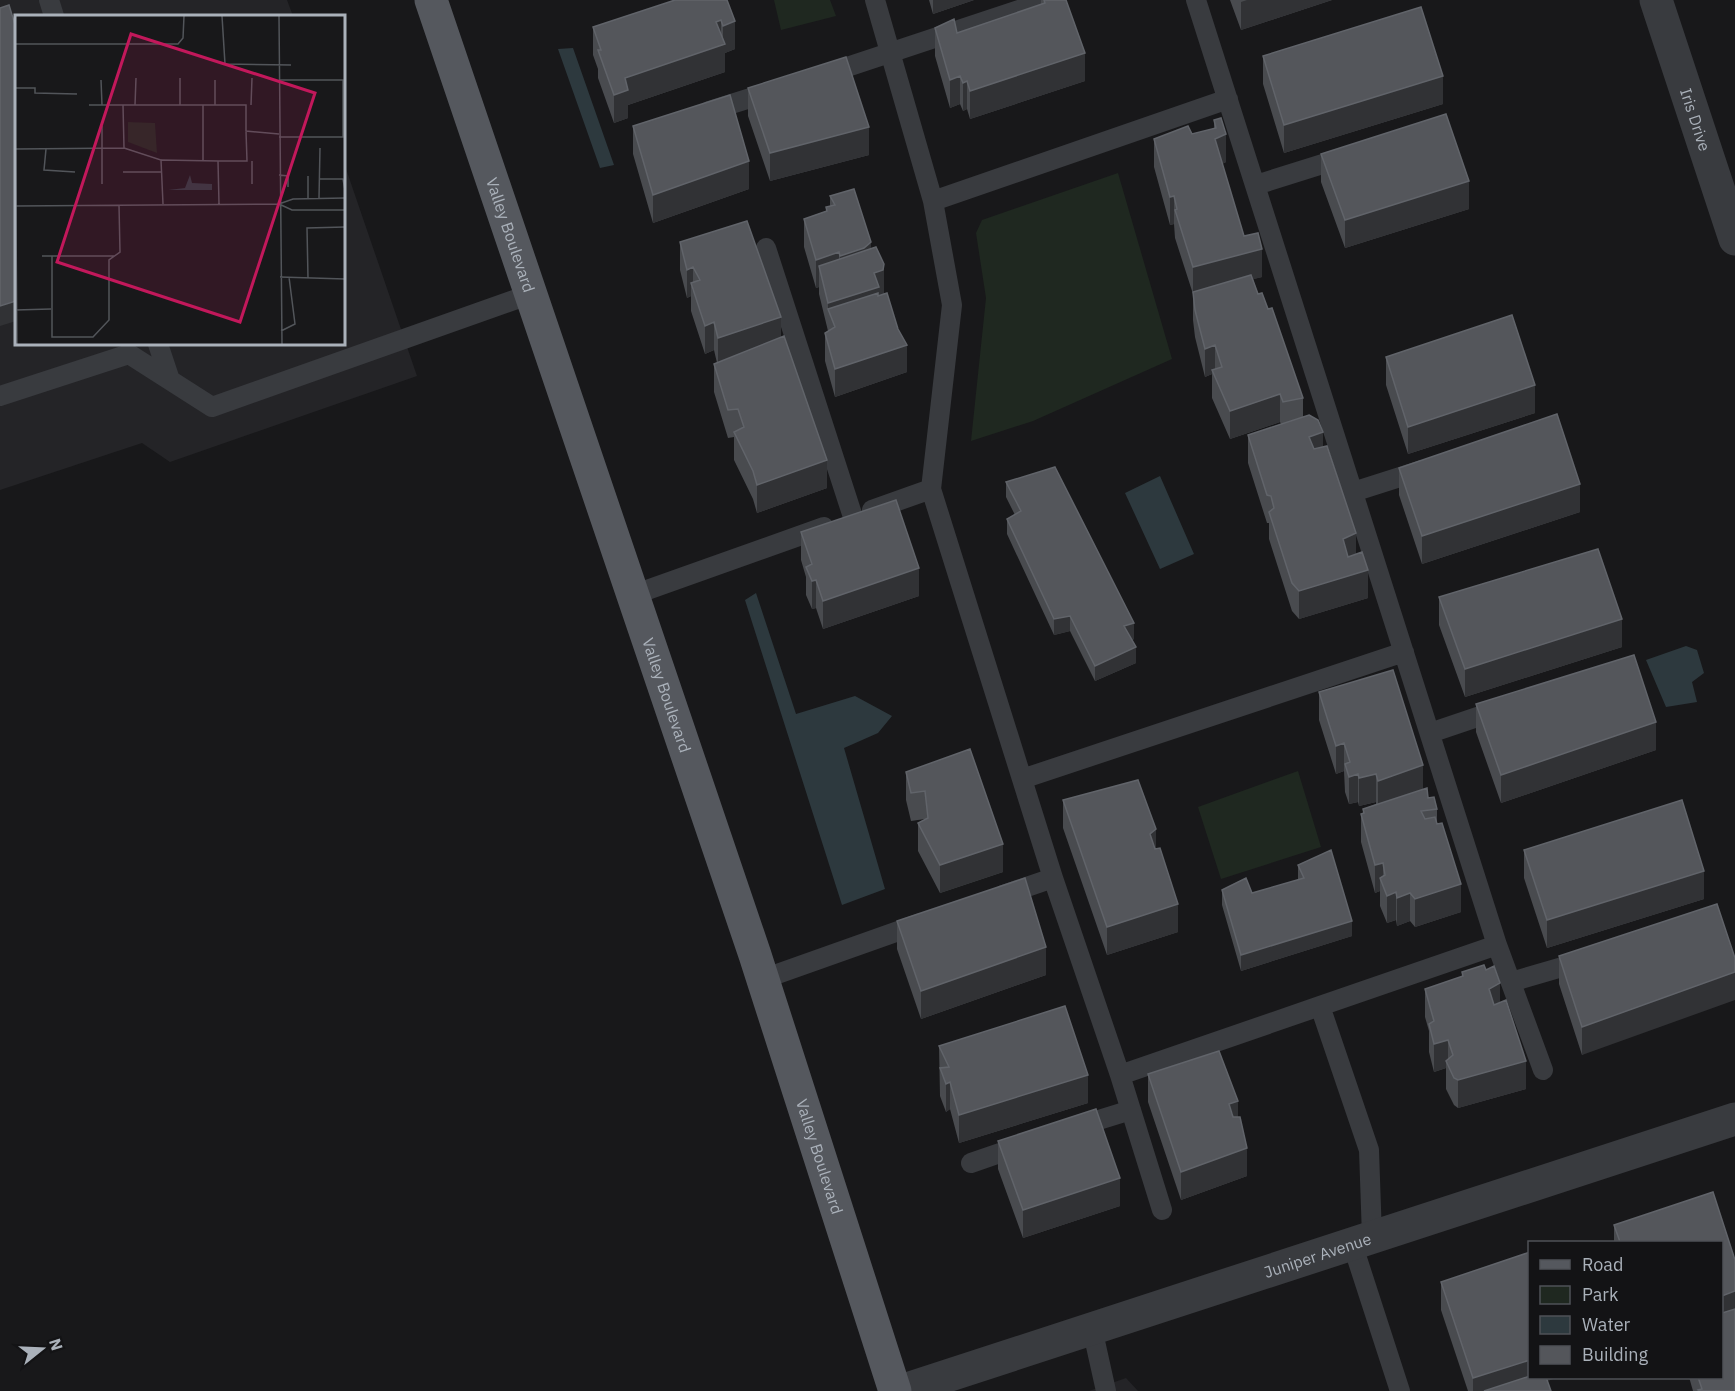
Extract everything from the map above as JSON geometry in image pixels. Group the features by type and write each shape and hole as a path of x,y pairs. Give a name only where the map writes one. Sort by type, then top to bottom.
{"main road":[{"name":"Valley Boulevard","path":"430,0 763,979 895,1391"}],"street":[{"name":"Iris Drive","path":"1656,0 1735,238"},
{"name":"Juniper Avenue","path":"901,1391 1735,1119"}],"lane":[{"path":"49,0 54,15"},
{"path":"875,0 933,201 952,305 931,489 1053,878 1120,1075 1162,1210"},
{"path":"1196,0 1497,945 1543,1070"},
{"path":"693,117 1037,4"},
{"path":"933,201 1228,99"},
{"path":"1256,185 1361,152"},
{"path":"766,248 853,517"},
{"path":"0,396 129,354 212,407 531,294"},
{"path":"158,345 170,380"},
{"path":"1353,492 1439,464"},
{"path":"633,595 931,489"},
{"path":"1022,779 1404,652"},
{"path":"1430,732 1518,704"},
{"path":"990,900 1053,878"},
{"path":"763,979 945,915"},
{"path":"1120,1075 1497,945"},
{"path":"1511,982 1598,956"},
{"path":"1320,1006 1369,1150 1362,1240 1400,1391"},
{"path":"971,1163 1131,1110"},
{"path":"1092,1329 1106,1391"}],"shaded area":[{"path":"0,0 287,0 293,15 15,15 15,345 345,345 345,166 417,376 170,462 142,443 0,490"},
{"path":"1126,1378 1138,1391 1089,1391"}],"green space":[{"path":"774,0 830,0 836,16 781,30"},
{"path":"1118,173 1172,359 1033,421 971,441 986,298 976,233 982,220"},
{"path":"1298,771 1321,847 1221,879 1198,807"}],"water":[{"path":"573,48 614,165 600,168 558,49"},
{"path":"1160,476 1194,554 1160,569 1125,493"},
{"path":"756,593 796,714 855,696 892,716 878,733 844,748 885,889 842,905 745,600"},
{"path":"1686,646 1697,650 1704,673 1692,682 1697,702 1666,707 1646,660"}],"building":[{"path":"675,0 727,0 735,21 723,26 721,20 716,22 725,44 625,78 628,90 614,95 598,50 601,50 593,27"},
{"path":"1044,0 1066,0 1085,53 970,91 967,81 963,83 960,76 950,80 935,28 954,19 957,33 1045,3"},
{"path":"9,5 15,25 15,301 0,306 0,8"},
{"path":"1421,7 1443,76 1284,125 1263,56"},
{"path":"846,57 869,127 770,153 748,88"},
{"path":"730,95 749,161 653,195 633,126"},
{"path":"1446,114 1469,181 1345,220 1321,154"},
{"path":"1221,118 1226,134 1215,139 1244,236 1258,233 1262,249 1193,267 1175,210 1177,209 1174,196 1170,197 1154,139 1188,126 1192,134 1216,128 1214,120"},
{"path":"854,189 871,242 864,248 840,256 839,252 816,260 804,219 827,211 826,207 835,205 830,196"},
{"path":"747,221 781,317 718,338 714,322 705,326 691,283 700,280 693,267 687,270 680,242"},
{"path":"876,247 884,264 883,270 874,273 879,287 828,303 819,266"},
{"path":"1251,275 1258,294 1262,293 1268,309 1272,308 1303,398 1283,402 1280,394 1230,411 1212,370 1222,367 1215,345 1205,349 1193,292"},
{"path":"878,293 878,296 887,293 898,329 907,345 835,369 825,333 835,327 828,309"},
{"path":"1512,315 1535,385 1408,427 1386,357"},
{"path":"784,336 827,460 757,485 753,471 734,432 744,427 738,409 728,410 714,364"},
{"path":"1557,414 1580,484 1422,536 1399,468"},
{"path":"1309,415 1318,420 1323,432 1309,437 1314,449 1327,446 1356,533 1343,539 1348,557 1362,552 1368,570 1299,591 1292,583 1269,512 1274,508 1271,496 1267,495 1248,435"},
{"path":"1055,467 1134,623 1124,626 1136,647 1095,666 1070,616 1054,619 1007,519 1021,511 1006,482"},
{"path":"896,500 919,568 823,601 816,580 812,581 806,567 812,564 801,532"},
{"path":"1598,549 1622,619 1465,669 1439,597"},
{"path":"1634,655 1656,722 1501,775 1476,704"},
{"path":"1393,670 1423,765 1378,781 1376,774 1359,778 1358,774 1349,777 1345,764 1350,762 1344,743 1336,746 1319,692"},
{"path":"970,749 1003,844 940,865 918,823 928,818 925,791 911,793 906,772"},
{"path":"1138,780 1156,829 1150,834 1155,849 1160,848 1178,904 1107,927 1063,800"},
{"path":"1427,788 1428,798 1434,797 1437,809 1421,811 1425,819 1435,817 1437,824 1442,823 1461,884 1415,899 1410,893 1397,898 1396,892 1387,896 1380,878 1385,875 1383,863 1375,865 1361,814 1364,813 1363,809"},
{"path":"1682,800 1704,871 1547,920 1524,850"},
{"path":"1331,850 1352,921 1241,955 1222,890 1246,878 1252,893 1304,878 1298,865"},
{"path":"1025,878 1046,947 921,991 897,921"},
{"path":"1717,904 1735,958 1735,972 1582,1027 1559,956"},
{"path":"1484,965 1486,970 1494,966 1500,983 1489,989 1494,1005 1506,1000 1526,1061 1458,1080 1454,1078 1446,1061 1453,1055 1448,1040 1434,1044 1429,1024 1434,1021 1425,989 1463,976 1462,972"},
{"path":"1065,1006 1088,1075 959,1115 950,1082 946,1084 940,1068 949,1067 939,1046"},
{"path":"1219,1051 1238,1101 1229,1104 1233,1117 1240,1117 1247,1148 1181,1172 1148,1074"},
{"path":"1096,1109 1120,1178 1023,1210 998,1141"},
{"path":"1713,1192 1735,1260 1735,1291 1723,1296 1723,1241 1620,1241 1614,1225"},
{"path":"1528,1253 1528,1361 1473,1378 1441,1282"},
{"path":"1735,1309 1735,1391 1699,1391 1702,1389 1699,1379 1723,1379 1723,1313"},
{"path":"1528,1377 1528,1379 1547,1379 1551,1391 1484,1391"}]}
